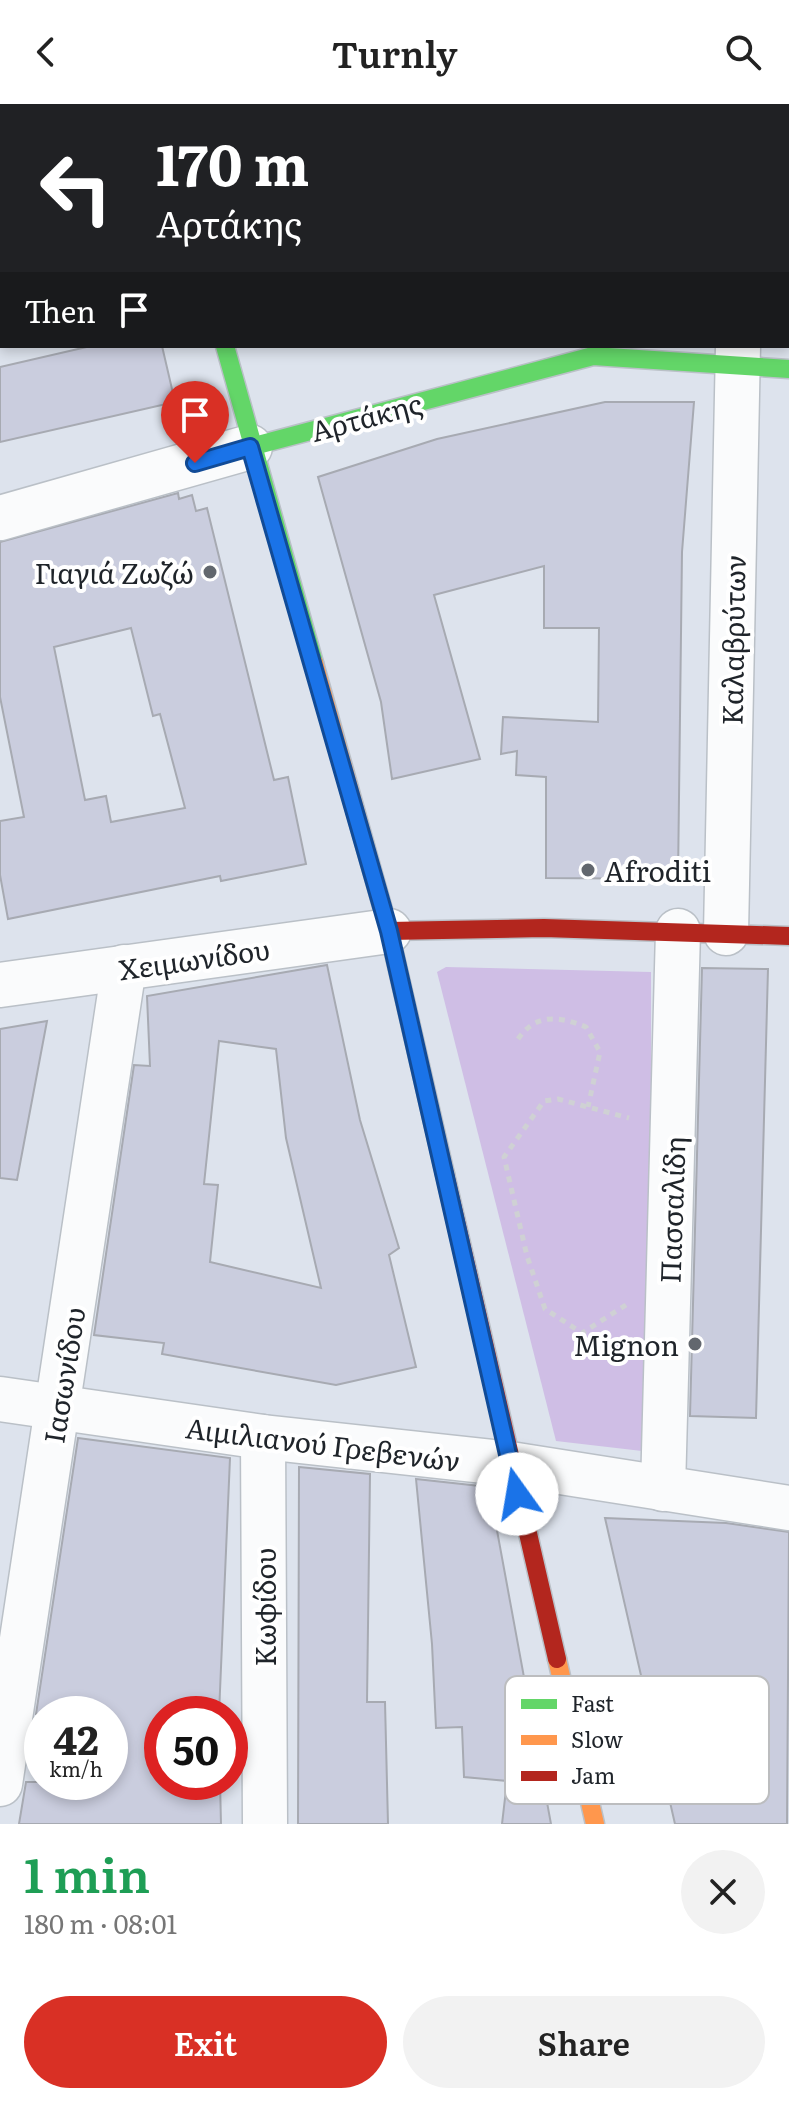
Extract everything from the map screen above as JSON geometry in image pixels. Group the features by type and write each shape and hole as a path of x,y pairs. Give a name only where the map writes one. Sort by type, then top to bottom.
{"main road":[{"path":"225,348 250,447 389,931 560,1676"},
{"name":"Αρτάκης","path":"250,447 600,351 738,356 789,369"},
{"path":"389,931 544,928 789,936"},
{"path":"590,1804 595,1824"}],"street":[{"name":"Καλαβρύτων","path":"726,933 738,356"},
{"name":"Αρτάκης","path":"0,518 250,447"},
{"name":"Χειμωνίδου","path":"0,985 389,931"},
{"name":"Πασσαλίδη","path":"663,1489 678,931"},
{"name":"Ιασωνίδου","path":"0,1784 124,967"},
{"name":"Αιμιλιανού Γρεβενών","path":"0,1399 263,1437 510,1464 789,1508"},
{"name":"Κωφίδου","path":"263,1437 265,1824"}],"path":[{"path":"518,1039 526,1028 546,1018 560,1018 586,1027 600,1052 588,1107"},
{"path":"637,1120 558,1099 544,1101 504,1157 527,1256 545,1309 582,1333 635,1298 668,1296"}],"shaded area":[{"path":"446,967 651,972 651,1124 642,1451 556,1441 437,972"}],"building":[{"path":"82,348 162,348 175,402 0,442 0,367"},
{"path":"605,402 694,402 682,552 678,879 546,878 546,777 516,775 517,751 501,754 503,717 598,722 599,628 544,628 544,566 434,595 480,759 392,779 381,702 318,477 437,439"},
{"path":"178,493 179,499 192,495 196,511 207,508 274,780 288,777 306,864 221,881 220,876 8,919 0,875 0,821 24,817 0,697 0,542","holes":["131,628 153,716 160,714 185,808 111,822 106,796 85,800 54,647"]},
{"path":"327,965 360,1120 399,1248 389,1255 416,1367 336,1385 162,1354 164,1343 94,1335 134,1065 150,1066 147,996","holes":["219,1041 276,1049 286,1138 321,1288 210,1262 218,1185 204,1184"]},
{"path":"702,968 768,969 756,1418 690,1416"},
{"path":"47,1021 17,1180 0,1178 0,1029"},
{"path":"78,1438 230,1458 220,1696 144,1696 144,1800 220,1800 221,1824 19,1824 24,1794 24,1800 128,1800 128,1696 39,1696"},
{"path":"299,1467 370,1474 367,1702 385,1702 388,1824 298,1824"},
{"path":"416,1479 489,1487 524,1676 505,1676 505,1781 464,1777 462,1727 436,1728 432,1644"},
{"path":"605,1518 726,1523 789,1532 787,1824 675,1824 670,1804 769,1804 769,1676 641,1676"},
{"path":"505,1798 505,1804 547,1804 551,1824 502,1824"}],"traffic: fast":[{"path":"226,348 314,663"},
{"path":"250,447 593,356 789,369"}],"traffic: slow":[{"path":"314,663 389,931 445,1174"},
{"path":"557,1659 561,1676"},
{"path":"590,1804 595,1824"}],"traffic: jam":[{"path":"389,931 544,928 789,936"},
{"path":"445,1174 557,1659"}],"place":[{"name":"Γιαγιά Ζωζώ","path":"210,572"},
{"name":"Afroditi","path":"588,870"},
{"name":"Mignon","path":"695,1344"}],"route":[{"path":"195,463 250,447 389,931 401,995 517,1494"}]}
